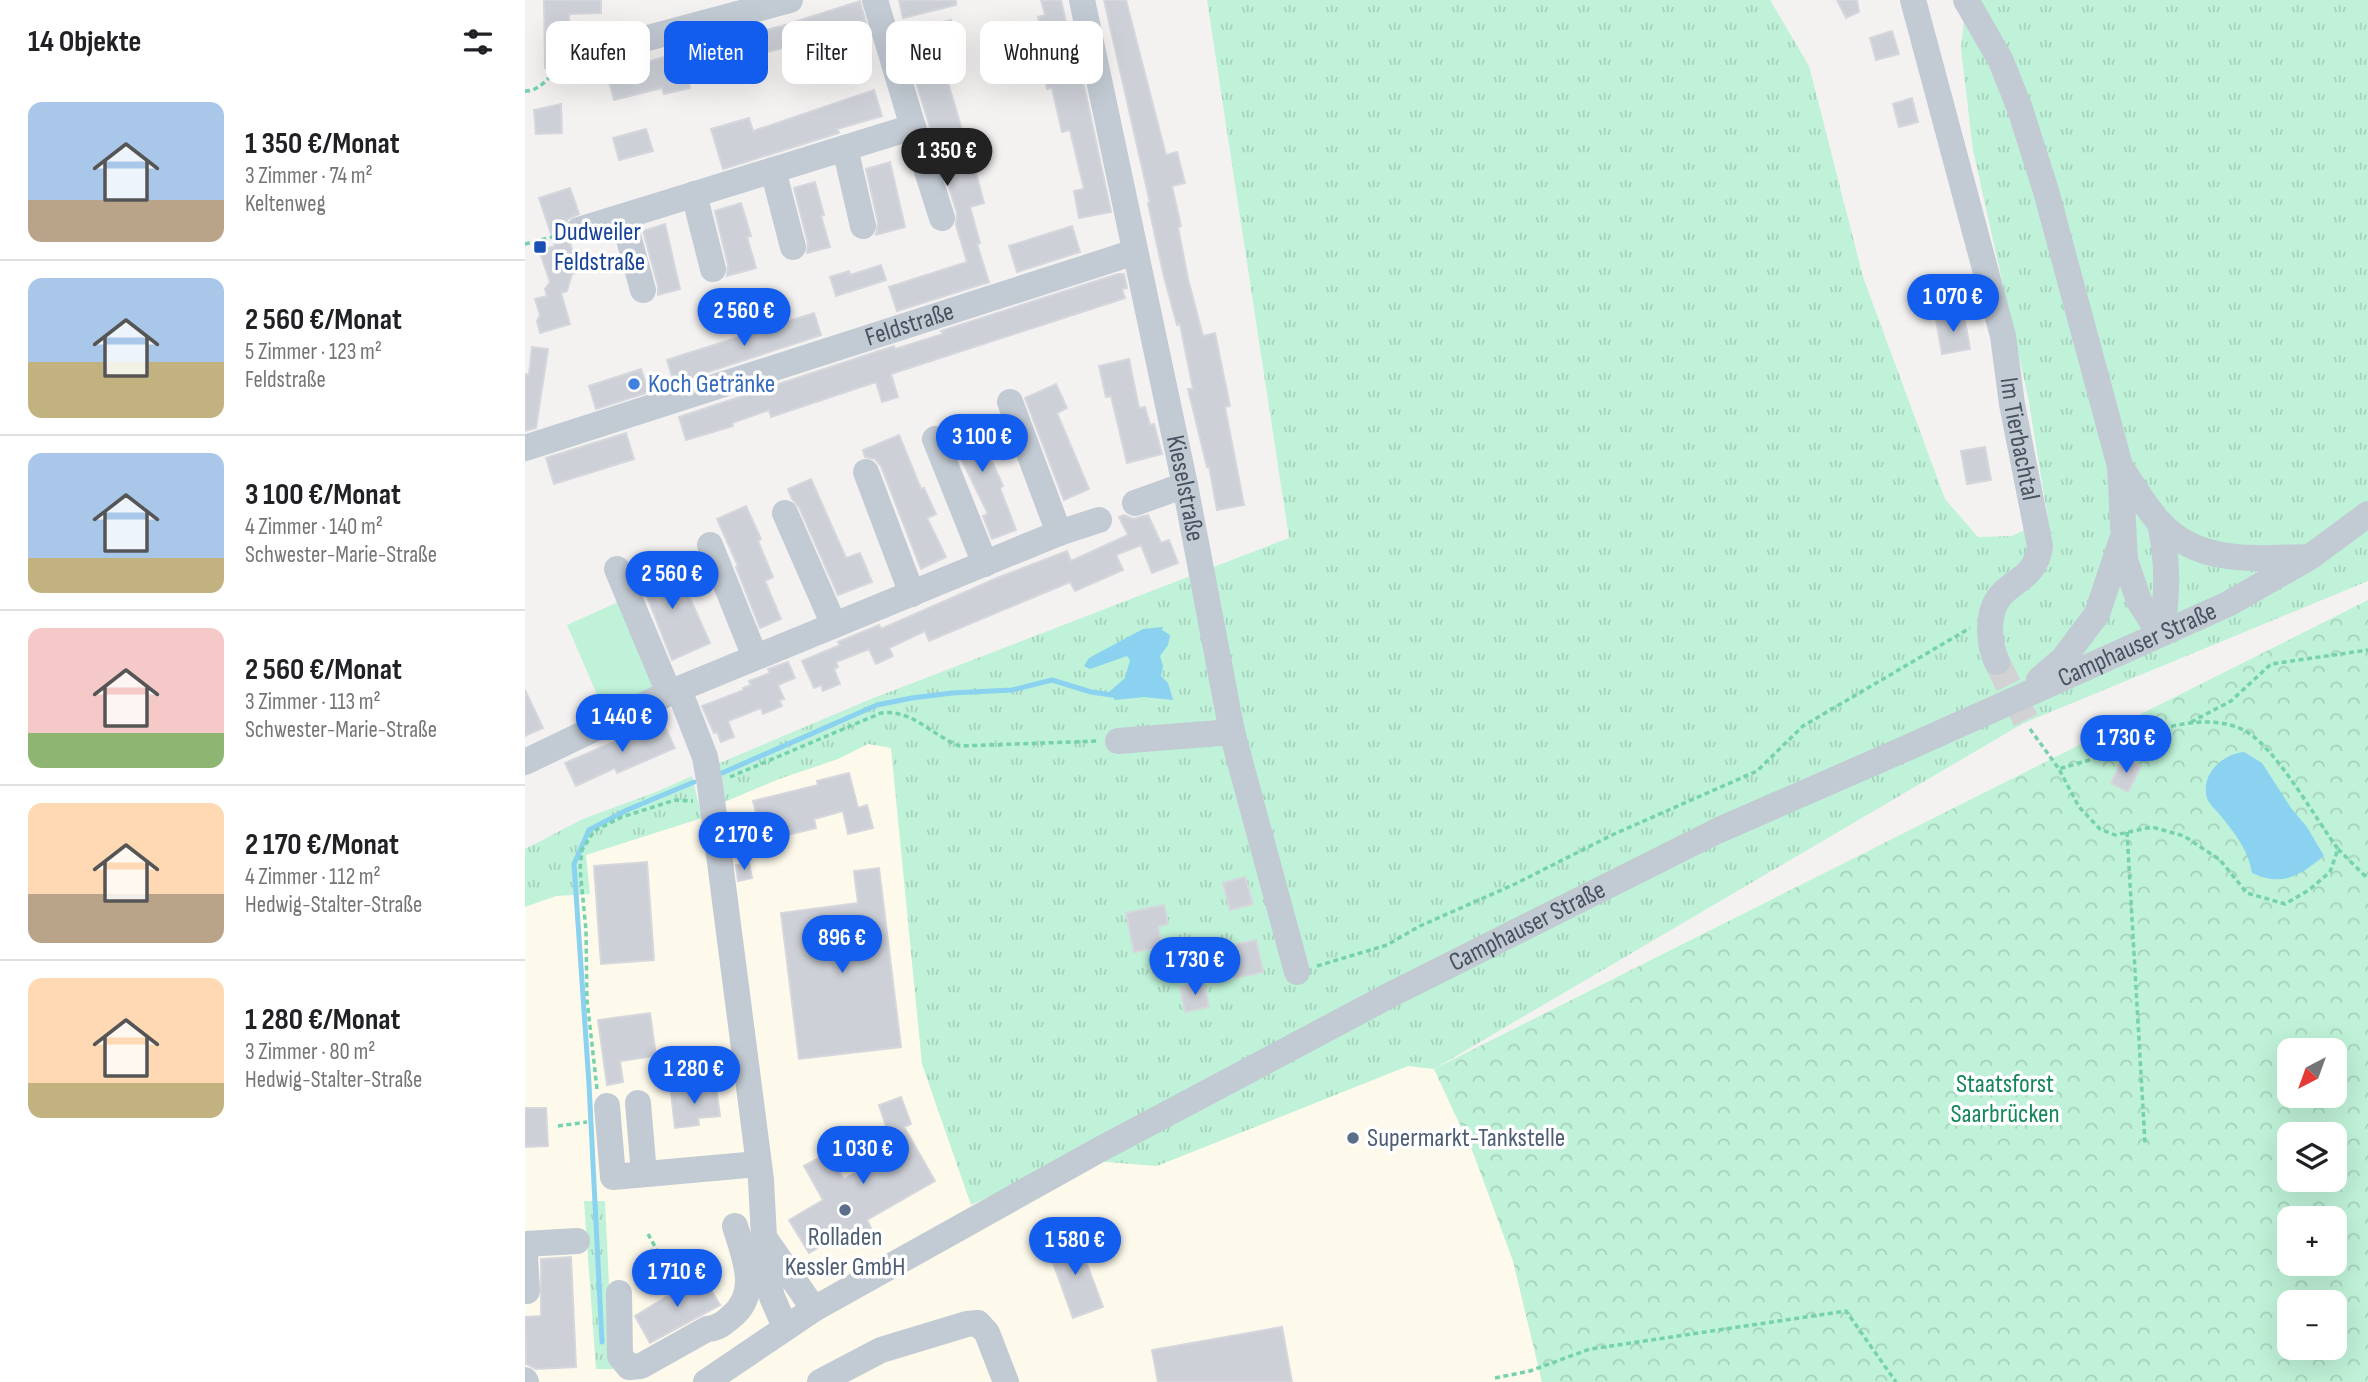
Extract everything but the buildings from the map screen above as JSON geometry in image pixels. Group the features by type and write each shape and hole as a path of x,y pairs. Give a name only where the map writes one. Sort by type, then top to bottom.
{"street":[{"path":"650,37 790,0"},
{"path":"875,0 943,218"},
{"name":"Kieselstraße","path":"1082,0 1185,485 1233,732 1297,972"},
{"name":"Im Tierbachtal","path":"1913,0 2003,336 2012,404 2040,546 2033,571 2003,591 1990,616"},
{"path":"1966,0 2001,61 2020,109 2046,191 2120,466 2125,560 2139,601 2160,634"},
{"path":"579,230 913,127"},
{"path":"845,148 863,226"},
{"path":"773,170 793,247"},
{"path":"694,194 713,269"},
{"path":"623,218 643,290"},
{"name":"Feldstraße","path":"525,448 1135,252"},
{"path":"1010,401 1059,534"},
{"path":"935,439 985,564"},
{"path":"2120,466 2160,523 2196,548 2214,555 2244,558 2310,557"},
{"path":"866,472 912,594"},
{"path":"1135,503 1185,485"},
{"path":"785,513 834,625"},
{"name":"Camphauser Straße","path":"709,1380 785,1326 814,1309 1097,1151 1442,968 1717,831 2228,604 2310,557 2368,514"},
{"path":"525,762 674,691 1099,520"},
{"path":"2160,523 2167,570 2166,608 2160,634"},
{"path":"2016,699 2063,659 2097,614 2123,536"},
{"path":"710,545 755,657"},
{"path":"617,569 705,757 758,1164 764,1238 762,1251 772,1297 785,1326"},
{"path":"1990,616 1991,649 1997,662"},
{"path":"1118,741 1233,732"},
{"path":"623,1129 758,1164"},
{"path":"619,1293 620,1356 629,1367 641,1366 707,1329 718,1328 735,1314 748,1291 748,1267 735,1226"},
{"path":"764,1238 814,1309"},
{"path":"525,1244 577,1241"},
{"path":"525,1254 525,1291"},
{"path":"820,1382 881,1350 978,1323 987,1333 1006,1382"}],"path":[{"path":"525,91 531,91 546,81"},
{"path":"525,244 579,230"},
{"path":"1297,972 1387,945 1420,926 1515,884 1612,835 1757,771 1803,726 1990,616"},
{"path":"2188,724 2231,701 2271,664 2368,650"},
{"path":"558,1126 623,1129 587,1000 586,930 580,869 582,850 594,831 622,817 675,800 711,793 881,713 904,713 947,741 960,746 1118,741"},
{"path":"2059,769 2095,758 2136,736 2202,721 2233,726 2247,732 2283,769 2338,849 2368,879"},
{"path":"2030,729 2059,769 2079,807 2100,829 2115,835 2152,827 2184,836 2220,860 2246,893 2285,904 2309,890 2330,872 2338,849"},
{"path":"2127,832 2145,1143"},
{"path":"648,1234 662,1259"},
{"path":"670,1273 680,1289"},
{"path":"1495,1378 1530,1371 1590,1349 1846,1311 1896,1382"}],"shaded area":[{"path":"868,744 891,747 922,1064 1068,1159 1408,1066 1434,1069 1474,1155 1513,1261 1542,1382 525,1382 525,907 556,896 590,894 585,855 702,818 722,803 779,779 838,759"}],"green space":[{"path":"1207,0 1770,0 1809,66 1863,277 1945,499 1978,537 2012,536 2048,519 2028,397 1973,150 1961,49 1966,0 2368,0 2368,581 2022,724 1434,1069 1408,1066 1157,1166 1068,1159 971,1205 922,1064 891,748 868,744 838,759 779,779 722,803 715,765 871,699 1289,538"},
{"name":"Staatsforst Saarbrücken","path":"2368,600 2368,1382 1542,1382 1513,1261 1474,1155 1434,1069"},
{"path":"618,602 657,690 605,713 567,625"},
{"path":"692,776 702,818 586,855 590,894 556,896 525,907 525,849 583,819"},
{"path":"584,1201 605,1201 613,1369 596,1369"}],"water":[{"path":"1163,627 1162,630 1170,635 1168,645 1160,656 1163,666 1161,676 1168,683 1173,700 1144,697 1115,700 1109,692 1125,678 1130,660 1127,656 1090,669 1084,666 1089,658 1143,629"},
{"path":"2244,752 2262,763 2324,856 2298,874 2273,879 2252,873 2240,842 2207,798 2210,773 2221,761"}],"waterway":[{"path":"722,773 877,705 952,693 1012,690 1052,680 1091,692 1112,695"},
{"path":"602,1342 589,1084 574,864 589,830 627,810 694,782"}],"tunnel":[{"path":"1997,662 2030,729"}],"place":[{"name":"Dudweiler Feldstraße","path":"540,247"},
{"name":"Koch Getränke","path":"634,384"},
{"name":"Supermarkt-Tankstelle","path":"1353,1138"},
{"name":"Rolladen Kessler GmbH","path":"845,1210"}]}
